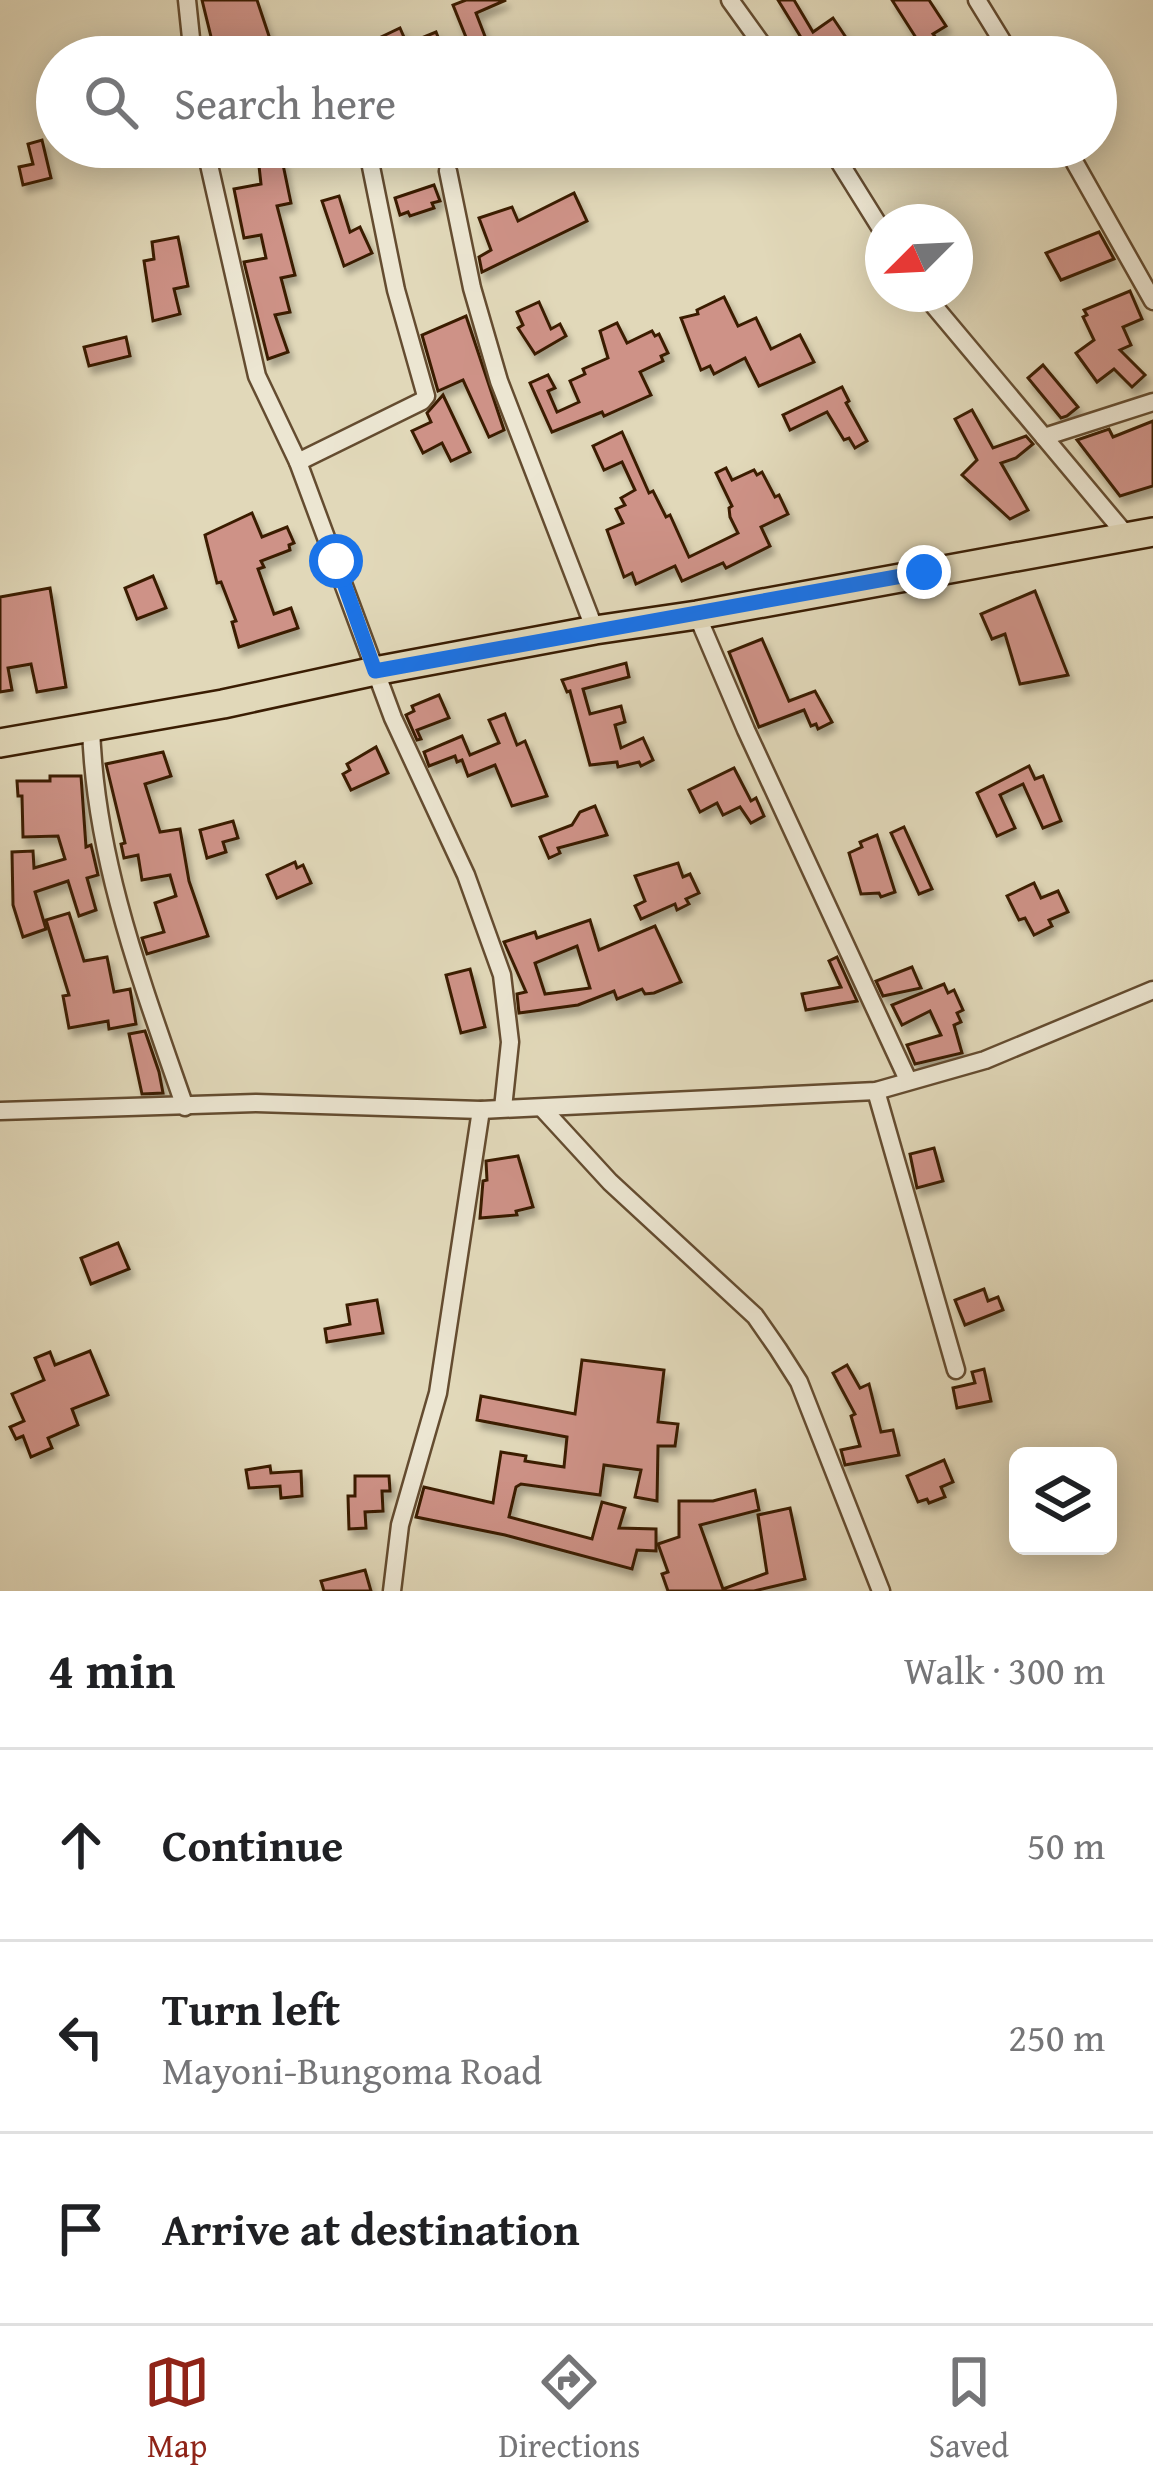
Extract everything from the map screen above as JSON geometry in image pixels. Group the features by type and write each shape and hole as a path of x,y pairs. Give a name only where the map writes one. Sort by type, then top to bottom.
{"main road":[{"path":"0,743 595,630 697,616 1140,534"}],"street":[{"path":"187,0 191,36"},
{"path":"730,0 756,36"},
{"path":"977,0 999,36"},
{"path":"210,168 257,376 298,462 393,718 466,875 502,975 510,1042 503,1108"},
{"path":"298,462 425,398 396,290 371,168"},
{"path":"843,168 866,204"},
{"path":"1078,168 1153,301"},
{"path":"448,171 472,288 499,381 595,630"},
{"path":"939,312 1045,437 1140,534"},
{"path":"1045,437 1153,402"},
{"path":"697,616 908,1080"},
{"path":"91,725 92,779 128,944 185,1107"},
{"path":"0,1111 256,1103 482,1110 877,1091 985,1060 1153,990"},
{"path":"877,1091 956,1370"},
{"path":"542,1108 610,1182 755,1316 799,1382 881,1591"},
{"path":"392,1591 400,1526 438,1393 482,1110"}],"building":[{"path":"202,0 257,0 269,36 211,36"},
{"path":"466,0 506,0 476,13 485,36 466,36 453,5"},
{"path":"778,0 794,0 813,32 833,18 845,36 800,36"},
{"path":"892,0 929,0 946,26 935,36 915,36"},
{"path":"36,142 36,168 49,168 51,178 23,185 19,167 33,164 28,144"},
{"path":"259,168 284,168 291,203 277,206 295,275 281,278 290,312 275,315 288,352 268,359 244,262 266,258 261,235 244,238 234,189 261,184"},
{"path":"434,185 440,201 432,203 434,208 400,215 395,198"},
{"path":"574,193 587,221 482,272 479,257 491,250 479,218 512,207 518,221"},
{"path":"339,196 350,232 360,227 372,253 344,266 322,201"},
{"path":"1099,232 1114,259 1061,280 1046,253"},
{"path":"178,237 188,286 174,289 180,314 153,321 144,261 154,259 152,242"},
{"path":"1130,291 1142,319 1123,327 1131,345 1120,350 1145,375 1132,387 1114,369 1097,382 1076,353 1094,340 1084,310"},
{"path":"724,297 738,326 756,318 771,349 800,335 814,362 759,386 745,358 714,374 710,366 701,370 681,318 698,314 697,310"},
{"path":"539,302 551,329 560,324 566,336 535,354 518,328 523,325 517,312"},
{"path":"466,316 504,430 489,437 463,380 438,391 422,335"},
{"path":"617,323 627,343 652,331 659,334 668,353 661,356 663,361 640,372 651,395 552,432 530,383 548,375 555,388 548,391 557,412 579,402 570,381 608,358 600,331"},
{"path":"126,337 130,356 89,366 84,347"},
{"path":"1043,365 1078,407 1067,416 1061,418 1028,378"},
{"path":"842,387 867,441 855,448 849,438 844,440 827,412 790,430 783,415"},
{"path":"443,395 470,452 451,461 442,443 423,453 412,431 431,422 427,413"},
{"path":"972,410 993,448 1026,436 1033,444 1001,463 1028,510 1010,519 962,475 977,460 955,419"},
{"path":"1153,421 1153,486 1120,496 1077,440 1109,429 1113,437"},
{"path":"622,432 649,493 653,491 666,517 670,515 689,557 738,533 730,517 732,506 716,473 726,468 732,480 754,470 757,475 762,472 775,497 779,495 788,514 761,527 770,546 726,568 723,563 682,581 675,566 636,584 632,573 624,577 607,530 623,523 616,509 625,505 621,498 635,490 622,462 604,470 593,446"},
{"path":"252,513 262,537 287,527 294,543 290,550 261,561 264,567 258,569 274,614 291,608 298,628 239,647 232,622 236,621 221,582 217,583 205,535"},
{"path":"153,576 166,608 137,619 125,588"},
{"path":"50,588 66,687 37,692 31,664 8,668 12,690 0,692 0,597"},
{"path":"1035,591 1068,675 1020,684 1005,634 992,639 981,614"},
{"path":"762,639 789,701 815,691 832,722 818,729 816,724 811,726 804,710 759,727 729,652"},
{"path":"626,663 629,677 583,689 590,714 621,706 625,722 615,725 621,748 643,738 653,760 641,766 639,762 618,767 617,762 590,765 570,691 562,680"},
{"path":"439,695 449,718 417,730 421,739 417,740 406,715 414,711 412,706"},
{"path":"505,714 517,745 525,741 547,796 512,806 495,765 468,776 462,760 457,762 455,756 429,766 424,752 462,736 470,755 499,743 489,720"},
{"path":"376,747 388,773 351,790 343,774 350,770 347,764"},
{"path":"163,752 171,776 145,784 160,832 180,829 189,881 208,936 147,954 142,938 164,932 155,903 176,896 170,875 142,880 138,855 124,858 121,844 125,843 106,764"},
{"path":"1029,766 1035,779 1043,776 1061,821 1043,828 1023,784 1000,795 1015,828 997,836 977,793"},
{"path":"734,768 764,816 751,823 740,807 723,815 717,803 700,812 689,790"},
{"path":"50,776 81,776 86,847 91,845 98,875 87,878 96,910 79,916 68,881 35,892 46,929 23,937 13,905 12,852 33,851 34,868 65,859 58,836 23,837 17,781 50,781"},
{"path":"595,806 607,835 558,848 560,853 549,858 540,837 572,825 580,812"},
{"path":"233,821 238,838 223,842 226,852 207,858 200,830"},
{"path":"904,827 932,889 919,894 891,833"},
{"path":"877,835 895,892 881,897 879,893 861,894 849,853"},
{"path":"295,862 297,868 303,865 311,883 277,898 267,875"},
{"path":"678,863 683,877 690,874 699,893 677,910 675,904 641,919 635,906 645,901 635,876"},
{"path":"1034,883 1041,898 1058,891 1068,912 1049,920 1052,926 1034,935 1025,918 1019,920 1007,896"},
{"path":"69,913 84,961 107,957 114,992 130,989 136,1024 109,1029 108,1021 69,1028 63,996 69,995 46,920"},
{"path":"590,920 599,950 655,926 681,982 654,993 645,994 642,989 617,999 614,991 578,1005 519,1013 517,994 526,992 504,942 535,932 537,938","holes":["577,946 590,988 545,994 535,963"]},
{"path":"837,957 857,1001 806,1010 802,994 841,987 829,961"},
{"path":"912,967 921,988 883,996 876,981"},
{"path":"470,969 485,1027 461,1033 446,975"},
{"path":"944,984 948,993 954,990 963,1010 957,1013 961,1022 954,1025 962,1053 915,1064 907,1045 941,1035 930,1011 902,1025 892,1005"},
{"path":"145,1031 163,1093 142,1094 129,1034"},
{"path":"934,1148 943,1181 917,1188 910,1154"},
{"path":"518,1156 533,1207 516,1211 517,1215 480,1218 486,1161"},
{"path":"118,1243 129,1269 91,1284 81,1258"},
{"path":"984,1289 988,1301 998,1297 1003,1310 965,1325 955,1300"},
{"path":"377,1300 383,1333 327,1342 325,1329 350,1324 347,1305"},
{"path":"90,1351 108,1395 72,1409 78,1425 48,1438 52,1448 31,1457 23,1436 16,1439 10,1427 24,1421 12,1394 44,1380 35,1358 50,1352 55,1365"},
{"path":"582,1360 664,1370 658,1422 678,1424 675,1446 658,1446 657,1501 635,1497 641,1470 604,1465 600,1495 521,1484 516,1487 509,1517 592,1539 602,1502 625,1508 619,1528 656,1529 656,1551 637,1550 632,1569 416,1517 424,1487 493,1503 501,1452 564,1467 567,1437 477,1420 481,1396 575,1414"},
{"path":"847,1365 860,1388 869,1384 881,1432 893,1430 899,1455 845,1465 841,1450 860,1446 851,1416 855,1414 833,1373"},
{"path":"984,1369 991,1401 957,1408 953,1388 975,1383 972,1372"},
{"path":"944,1460 953,1482 941,1487 945,1497 918,1502 907,1476"},
{"path":"270,1466 271,1473 301,1471 302,1496 281,1498 280,1486 249,1488 246,1470"},
{"path":"355,1476 389,1476 390,1491 382,1491 383,1511 365,1512 366,1528 349,1529 348,1496 355,1496"},
{"path":"755,1490 759,1510 700,1525 723,1589 767,1573 758,1515 790,1508 805,1579 754,1591 668,1591 662,1574 668,1572 658,1544 679,1537 679,1501 713,1501"},
{"path":"365,1570 371,1591 324,1591 321,1581"}],"route":[{"path":"336,561 375,671 924,572"}]}
